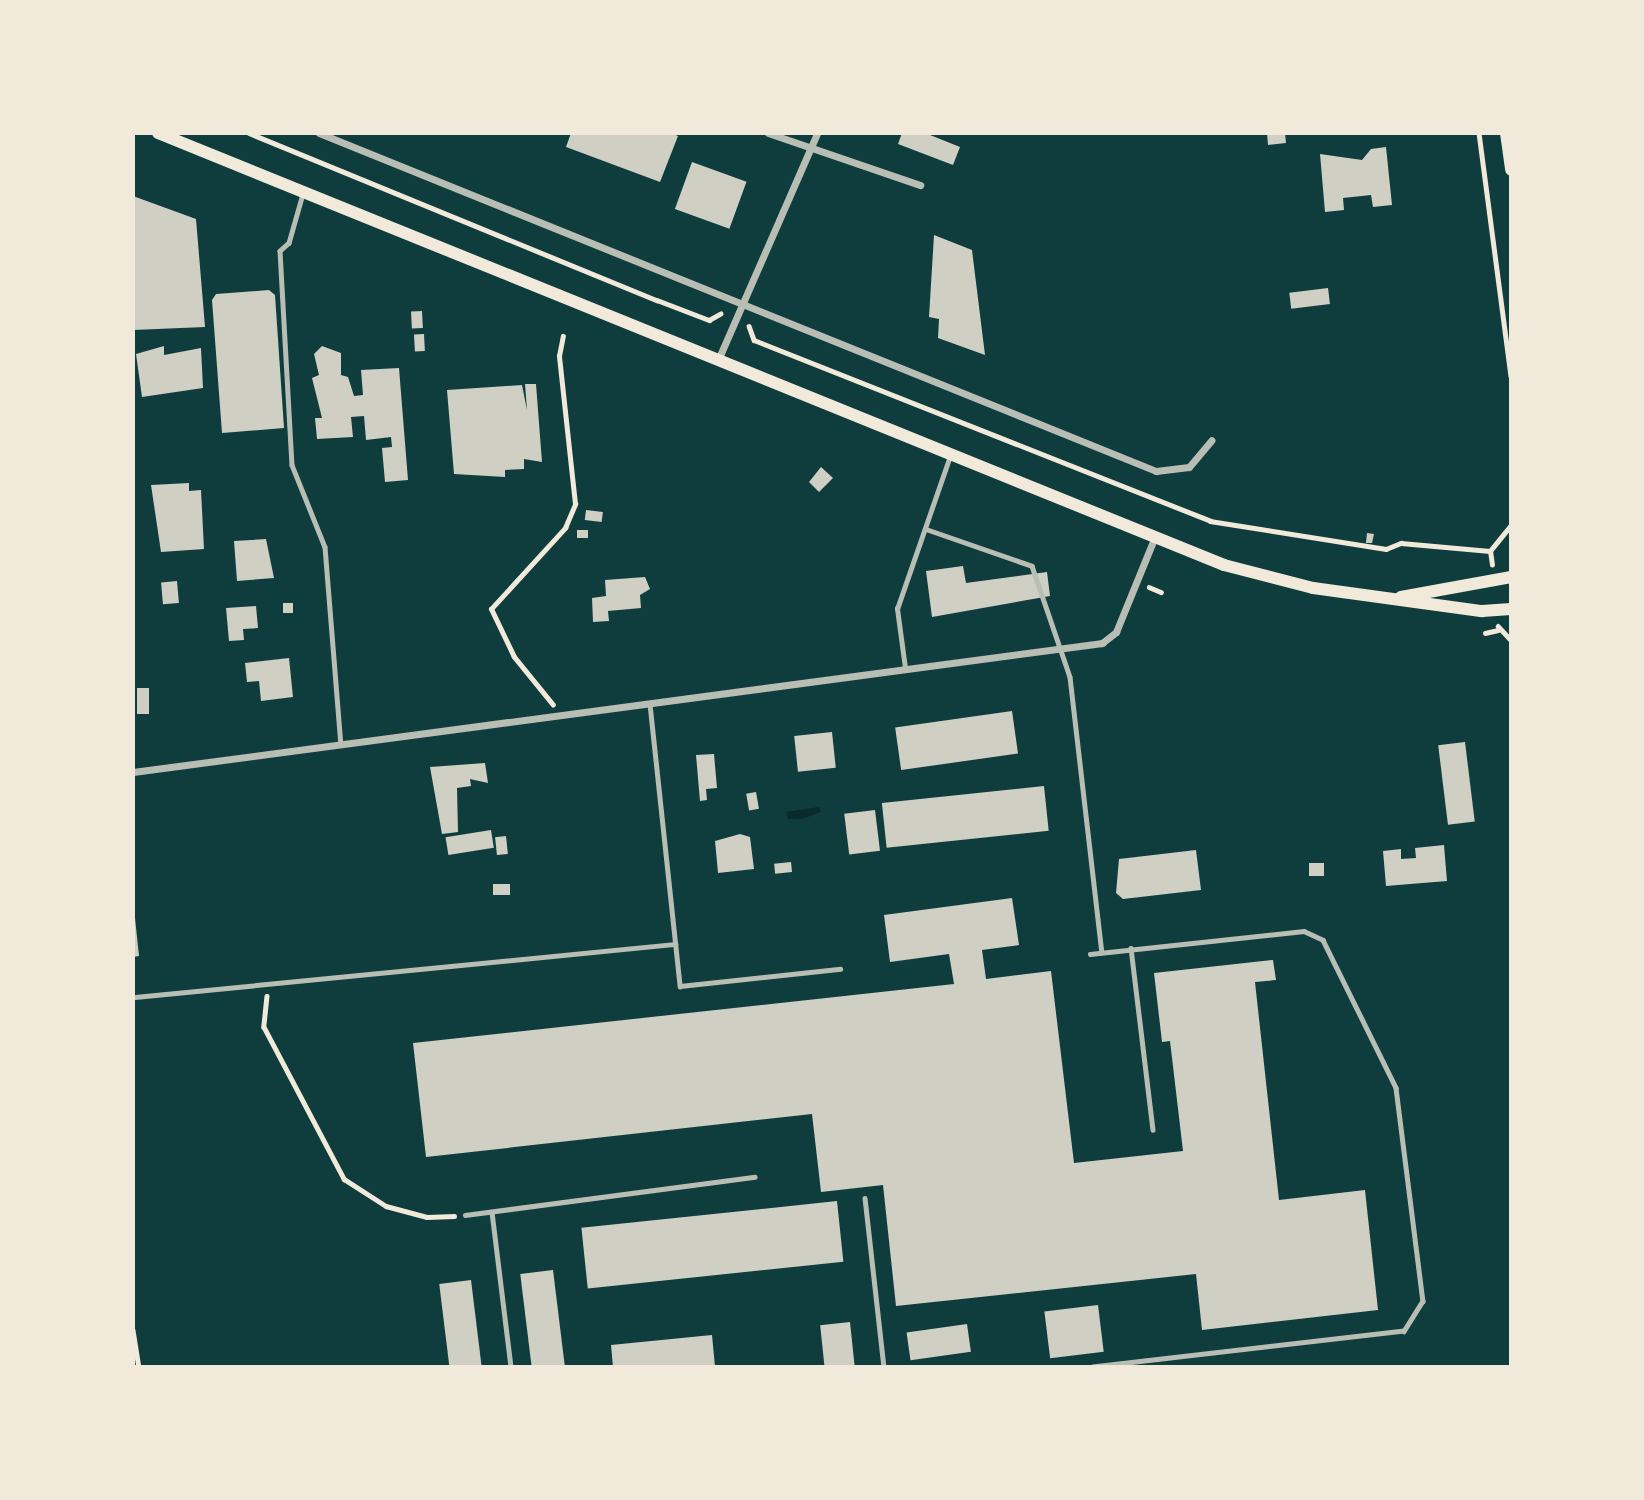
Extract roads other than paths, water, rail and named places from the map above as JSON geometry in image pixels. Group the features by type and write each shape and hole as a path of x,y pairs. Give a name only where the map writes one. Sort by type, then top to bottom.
{"main road":[{"path":"158,133 1154,539 1313,588 1391,599 1511,608"},
{"path":"1506,133 1511,170"},
{"path":"1391,599 1511,578"}],"street":[{"path":"319,133 1156,471 1189,467 1212,440"},
{"path":"768,133 810,150 920,185"},
{"path":"718,361 817,133"},
{"path":"133,772 1102,643 1116,632 1154,539"}],"lane":[{"path":"303,192 289,243 280,251 292,465 325,547 341,745"},
{"path":"905,669 897,609 950,456"},
{"path":"926,529 1032,566 1064,648 1102,952"},
{"path":"650,704 680,986 840,969"},
{"path":"1090,954 1304,931 1323,940 1396,1088 1423,1301 1404,1331 1093,1367"},
{"path":"135,997 675,944"},
{"path":"1131,948 1153,1130"},
{"path":"465,1215 755,1177"},
{"path":"866,1198 884,1367"},
{"path":"492,1212 511,1367"}],"water":[{"path":"819,807 821,812 802,819 788,819 786,812"}]}
